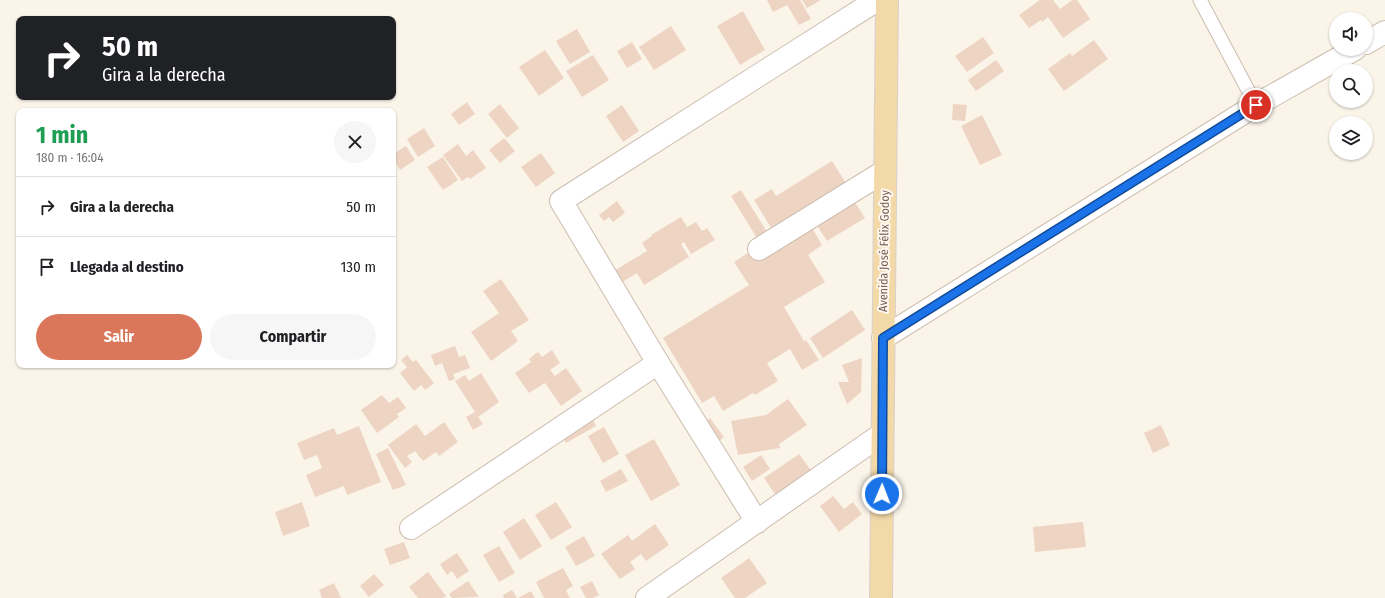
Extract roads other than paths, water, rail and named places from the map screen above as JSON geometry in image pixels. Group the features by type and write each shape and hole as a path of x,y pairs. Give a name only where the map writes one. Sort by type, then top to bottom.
{"main road":[{"name":"Avenida José Félix Godoy","path":"881,598 887,0"}],"street":[{"path":"757,522 658,364 561,201 877,0"},
{"path":"1373,39 1385,32"},
{"path":"883,338 1256,105 1343,56"},
{"path":"759,249 885,171"},
{"path":"411,528 658,364"},
{"path":"647,598 882,434"}],"lane":[{"path":"1200,0 1256,105"}]}
